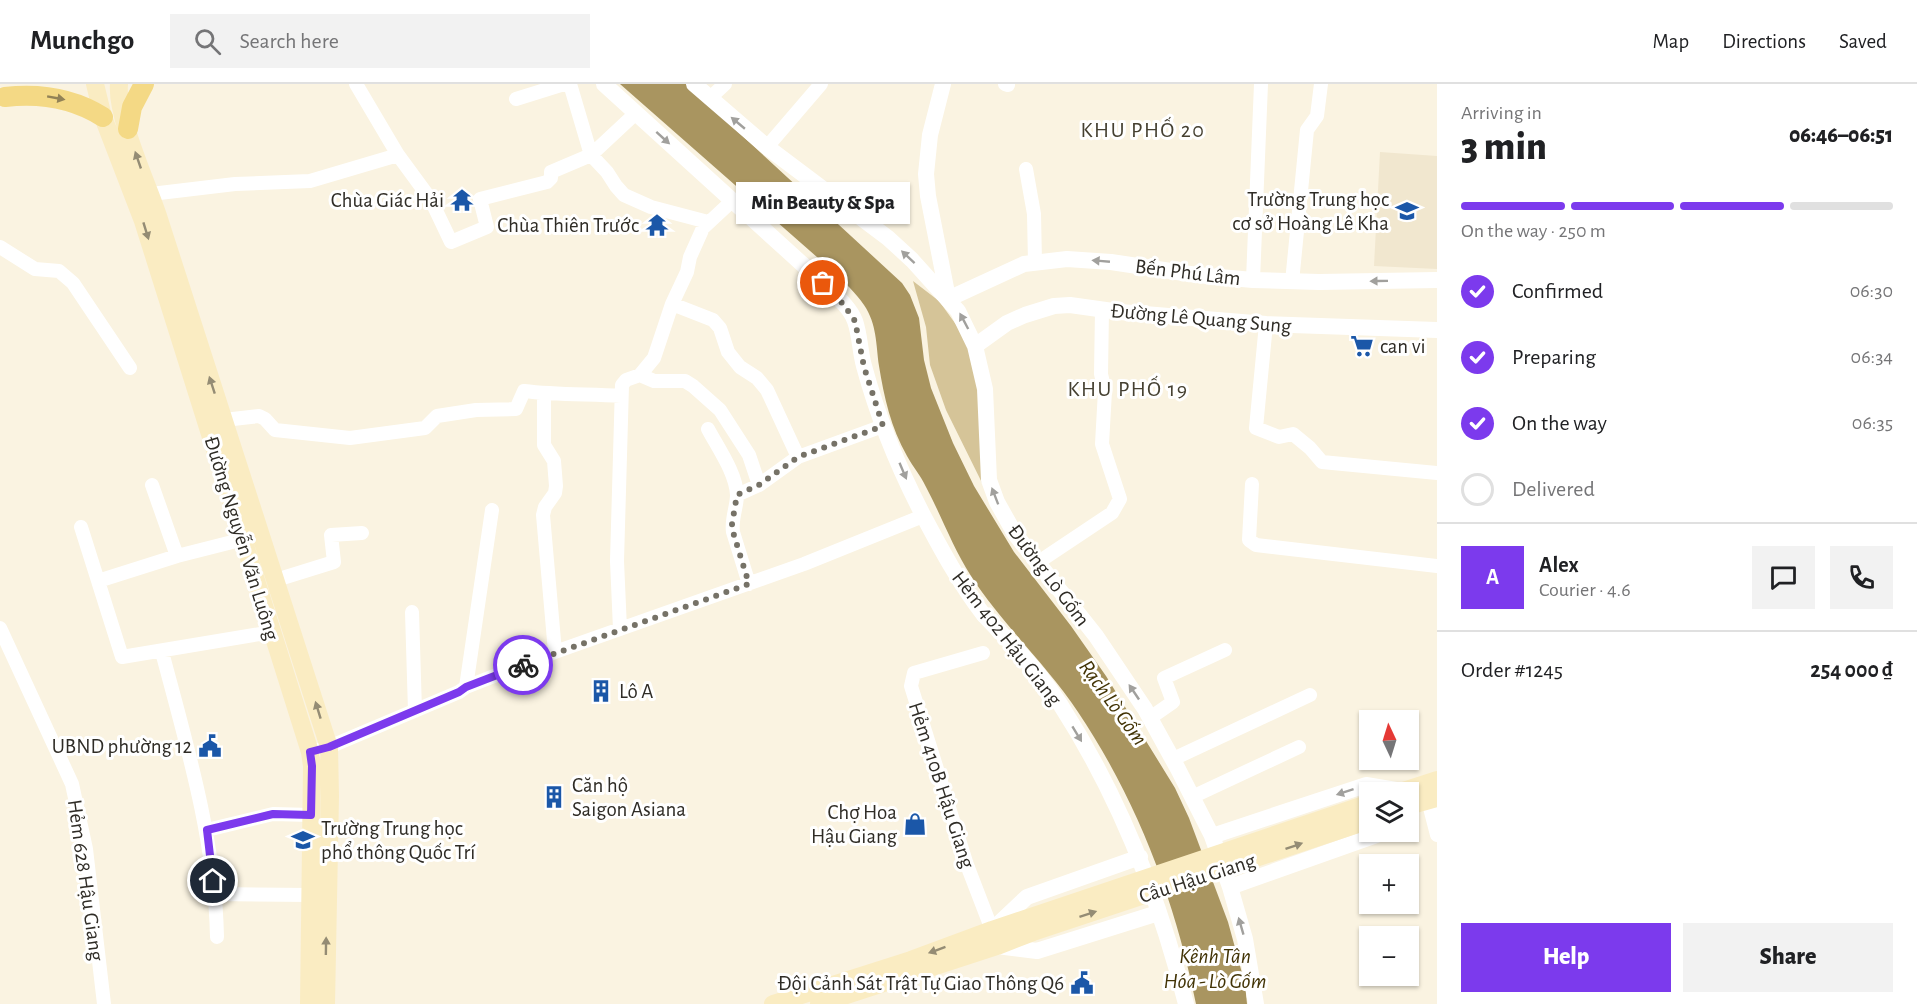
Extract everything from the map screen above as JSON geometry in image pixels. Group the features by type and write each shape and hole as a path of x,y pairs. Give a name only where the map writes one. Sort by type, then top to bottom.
{"main road":[{"path":"4,93 23,84"},
{"name":"Đường Nguyễn Văn Luông","path":"95,84 103,117 143,196 224,420 329,747 326,1004"},
{"name":"Đường Nguyễn Văn Luông","path":"120,84 119,92 143,196 243,539 310,752 312,766 309,1004"},
{"path":"128,129 132,107 144,84"},
{"path":"4,93 52,97 78,104 103,117"},
{"path":"1419,786 1437,780"},
{"name":"Cầu Hậu Giang","path":"994,938 1359,815"},
{"path":"773,1004 911,960 994,938"},
{"path":"819,1004 994,938"}],"street":[{"path":"356,84 398,155 431,200 451,242 487,228 480,199 547,182 551,178 551,172 591,155 636,113"},
{"path":"516,99 564,84"},
{"path":"570,84 591,155 607,171 624,195 651,207 708,222"},
{"name":"Hẻm 402 Hậu Giang","path":"604,84 823,283 844,305 855,321 864,367 883,426 923,516 957,578 985,616 1037,672 1093,760 1140,857 1186,1004"},
{"path":"693,84 767,147 888,238 948,299"},
{"path":"710,98 725,84"},
{"path":"767,147 821,84"},
{"path":"943,84 930,135 926,174 928,196 948,299"},
{"path":"1253,280 1261,84"},
{"path":"1292,282 1306,130 1317,116 1321,84"},
{"path":"143,196 236,184 310,181 398,155"},
{"path":"1026,169 1034,214 1035,262"},
{"path":"620,629 616,561 622,385 626,380 640,375 654,357 672,304 687,272 690,257 703,228 732,201"},
{"path":"0,247 35,269 59,271 73,283 130,368"},
{"name":"Bến Phú Lâm","path":"948,299 1016,267 1035,262 1076,259 1253,280 1292,282 1437,280"},
{"name":"Đường Lò Gốm","path":"948,299 958,311 975,346 985,389 989,480 1004,515 1014,534 1096,636 1150,718 1173,759 1212,836 1230,887 1245,939 1256,1004"},
{"path":"672,304 713,320 720,328 728,352 740,367 757,378 768,390 798,457"},
{"name":"Đường Lê Quang Sung","path":"975,346 1007,323 1025,315 1070,305 1102,310 1266,324 1437,330"},
{"path":"1037,563 1112,513 1120,499 1102,444 1105,391 1101,374 1102,310"},
{"path":"1266,324 1256,428 1279,437 1293,434 1322,462 1437,473"},
{"path":"640,375 654,381 685,381 720,410 749,455 759,485"},
{"path":"224,420 259,417 265,419 275,430 350,438 425,428 437,416 476,410 516,409 524,391 544,394 621,396"},
{"path":"544,394 544,445 554,461 556,486 555,494 543,515 555,652"},
{"path":"737,495 759,485 798,457 883,426"},
{"path":"708,429 733,478 737,495 732,517 733,532 749,584"},
{"path":"1252,484 1249,540 1256,545 1437,566"},
{"path":"152,485 177,556"},
{"path":"466,687 492,510"},
{"path":"310,752 329,747 466,687 555,652 804,564 923,516"},
{"path":"81,527 122,657 272,632"},
{"path":"276,580 334,562 331,535 362,533"},
{"path":"98,581 177,556 261,535"},
{"path":"412,612 415,711"},
{"name":"Hẻm 628 Hậu Giang","path":"0,627 72,784 86,849 104,1004"},
{"path":"1150,718 1173,702 1164,678 1225,650"},
{"path":"162,652 207,830 217,937"},
{"name":"Hẻm 410B Hậu Giang","path":"983,653 914,673 910,686 967,865 994,938"},
{"path":"1173,759 1310,695"},
{"path":"1192,797 1299,747"},
{"path":"1212,836 1359,787"},
{"path":"1432,799 1437,835"},
{"path":"207,830 273,814 311,815"},
{"path":"1230,887 1359,841"},
{"path":"1140,857 1027,897 994,938 1037,951 1158,913"},
{"path":"214,894 310,895"}],"shaded area":[{"name":"Trường Trung học cơ sở Hoàng Lê Kha","path":"1380,152 1437,156 1437,269 1374,266"},
{"path":"913,281 939,301 965,337 976,371 990,499 946,410 930,365 926,327"}],"water":[{"name":"Kênh Tân Hóa - Lò Gốm","path":"620,84 686,84 902,283 910,295 919,318 924,360 931,388 953,443 974,486 1014,552 1106,676 1175,788 1189,818 1228,922 1245,984 1247,1004 1196,1004 1165,889 1136,816 1118,780 1078,712 1052,677 996,611 971,576 924,483 901,445 886,401 874,327 864,305 834,272"}],"way so far":[{"path":"523,665 749,584 733,532 733,510 737,495 759,485 798,457 883,426 859,349 855,321 844,305 823,283"}],"place":[{"name":"Chùa Giác Hải","path":"462,200"},
{"name":"Trường Trung học cơ sở Hoàng Lê Kha","path":"1407,211"},
{"name":"Chùa Thiên Trước","path":"657,225"},
{"name":"Min Beauty & Spa","path":"823,283"},
{"name":"can vi","path":"1362,346"},
{"name":"Lô A","path":"601,691"},
{"name":"UBND phường 12","path":"210,746"},
{"name":"Căn hộ Saigon Asiana","path":"554,797"},
{"name":"Chợ Hoa Hậu Giang","path":"915,824"},
{"name":"Trường Trung học phổ thông Quốc Trí","path":"303,840"},
{"name":"Đội Cảnh Sát Trật Tự Giao Thông Q6","path":"1082,983"}],"district":[{"name":"KHU PHỐ 20","path":"1143,129"},
{"name":"KHU PHỐ 19","path":"1128,388"}],"route":[{"path":"213,881 207,830 273,814 311,815 310,752 329,747 466,687 523,665"}],"water label":[{"name":"Rạch Lò Gốm","path":"1114,702"}]}
